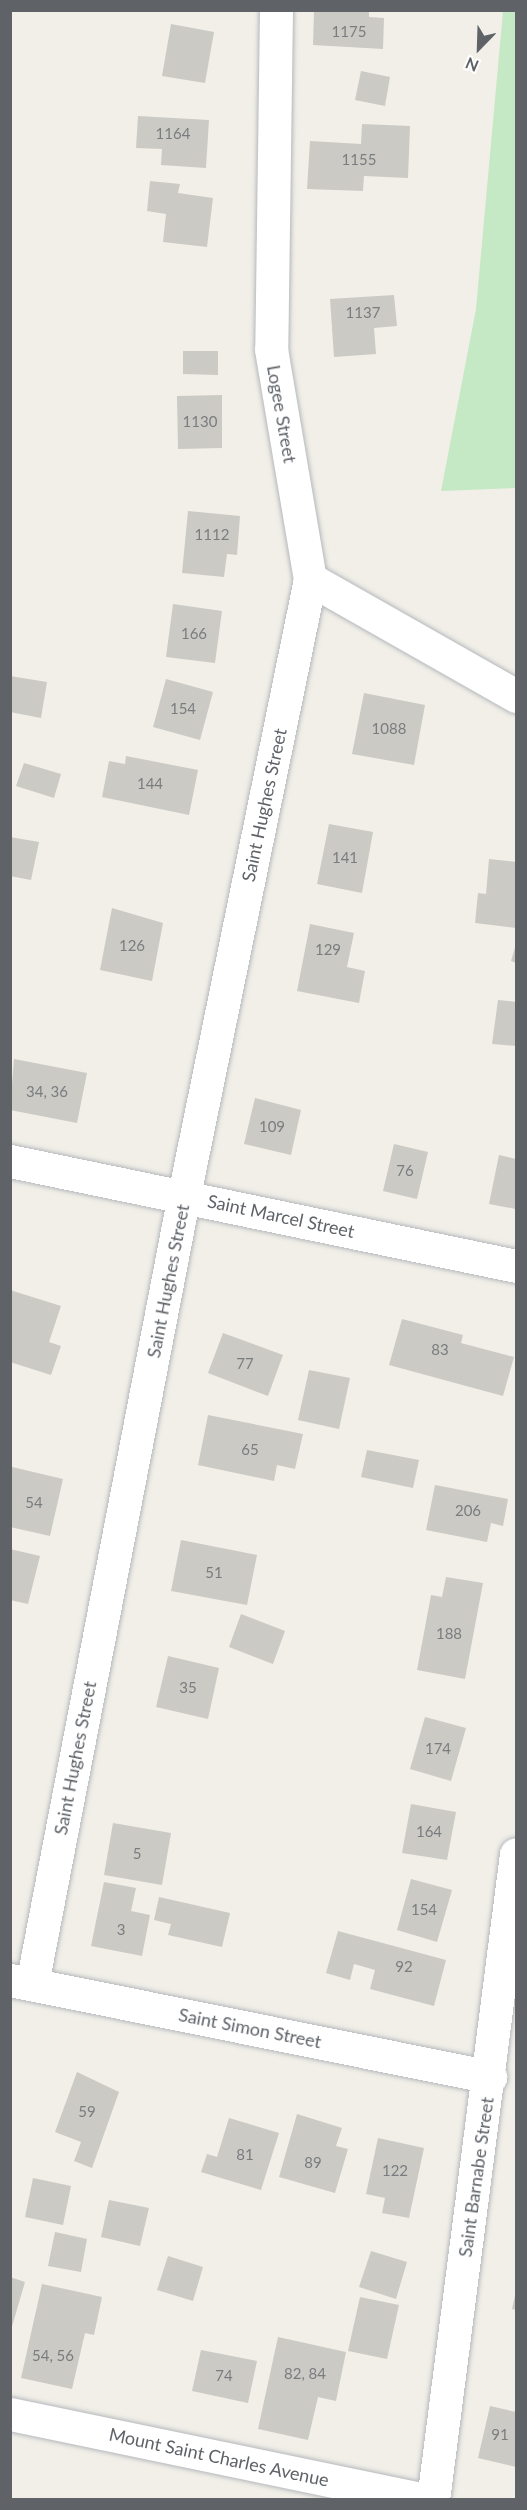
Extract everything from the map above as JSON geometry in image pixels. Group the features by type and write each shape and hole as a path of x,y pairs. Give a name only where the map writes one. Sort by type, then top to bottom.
{"street":[{"name":"Logee Street","path":"276,10 271,349 310,579"},
{"path":"310,579 516,696"},
{"name":"Saint Hughes Street","path":"21,1982 310,579"},
{"name":"Saint Marcel Street","path":"10,1161 184,1195 516,1266"},
{"name":"Saint Barnabe Street","path":"433,2499 490,2077 516,1854"},
{"name":"Saint Simon Street","path":"21,1982 490,2077"},
{"name":"Mount Saint Charles Avenue","path":"10,2414 426,2499"}],"green space":[{"path":"503,11 516,11 516,488 441,491 476,309"}],"building":[{"path":"314,10 369,10 369,17 384,18 383,49 313,45"},
{"path":"171,24 214,32 205,83 162,76"},
{"path":"361,71 390,77 385,106 355,100"},
{"path":"138,116 209,120 206,168 161,165 162,149 136,148"},
{"path":"362,124 410,126 408,178 364,176 363,191 307,189 310,141 361,144"},
{"path":"150,181 180,184 178,193 213,198 207,247 163,242 166,214 147,211"},
{"path":"394,295 397,326 374,328 376,354 334,357 330,299"},
{"path":"183,351 218,351 218,375 183,374"},
{"path":"222,395 222,448 178,449 177,396"},
{"path":"188,511 240,516 237,555 227,554 224,577 182,573"},
{"path":"173,604 222,611 215,663 166,657"},
{"path":"10,676 47,682 41,718 10,712"},
{"path":"166,679 213,692 200,740 153,727"},
{"path":"364,693 425,705 414,765 352,754"},
{"path":"126,756 198,770 189,815 102,797 109,761 125,764"},
{"path":"24,763 61,774 54,798 16,786"},
{"path":"329,824 373,832 362,893 317,884"},
{"path":"10,837 39,842 31,880 10,876"},
{"path":"489,859 516,862 516,928 475,923 478,893 486,894"},
{"path":"112,908 163,923 152,981 100,970"},
{"path":"310,924 354,933 347,967 365,971 359,1003 297,991"},
{"path":"516,944 516,963 511,961"},
{"path":"498,1000 516,1002 516,1046 492,1044"},
{"path":"14,1059 87,1073 77,1123 10,1110"},
{"path":"255,1098 301,1110 291,1155 244,1144"},
{"path":"394,1144 428,1152 417,1199 383,1191"},
{"path":"499,1155 516,1159 516,1209 489,1204"},
{"path":"10,1290 61,1306 49,1342 61,1346 51,1375 10,1362"},
{"path":"402,1319 463,1335 461,1343 514,1357 503,1396 389,1365"},
{"path":"223,1333 283,1355 268,1396 208,1373"},
{"path":"309,1370 350,1378 339,1429 298,1420"},
{"path":"208,1415 303,1434 295,1469 277,1465 274,1481 198,1465"},
{"path":"367,1450 419,1460 413,1488 361,1477"},
{"path":"12,1467 63,1479 50,1536 10,1527"},
{"path":"435,1485 508,1499 503,1526 491,1523 487,1542 426,1530"},
{"path":"181,1540 257,1555 247,1605 171,1591"},
{"path":"10,1549 40,1556 28,1604 10,1600"},
{"path":"446,1577 483,1583 465,1679 417,1670 431,1595 442,1597"},
{"path":"241,1614 285,1631 273,1664 229,1647"},
{"path":"168,1656 219,1668 208,1719 156,1707"},
{"path":"425,1717 466,1728 451,1781 410,1769"},
{"path":"411,1804 456,1812 447,1860 402,1853"},
{"path":"113,1823 171,1833 162,1885 104,1875"},
{"path":"411,1879 452,1890 437,1942 397,1930"},
{"path":"104,1882 136,1888 131,1911 150,1915 142,1956 91,1946"},
{"path":"159,1897 230,1913 222,1947 168,1935 171,1924 154,1920"},
{"path":"338,1931 446,1960 434,2006 370,1989 375,1970 354,1964 350,1980 326,1973"},
{"path":"77,2072 119,2092 92,2168 74,2161 81,2142 55,2132"},
{"path":"297,2114 342,2128 336,2146 348,2149 335,2193 279,2177"},
{"path":"229,2118 279,2133 261,2190 201,2172 207,2154 217,2157"},
{"path":"378,2138 424,2148 409,2218 382,2213 385,2198 366,2194"},
{"path":"33,2178 71,2186 63,2225 25,2217"},
{"path":"109,2200 149,2208 140,2246 101,2237"},
{"path":"55,2232 87,2239 81,2272 48,2266"},
{"path":"371,2251 407,2262 396,2299 359,2287"},
{"path":"168,2256 203,2267 193,2301 157,2290"},
{"path":"10,2277 25,2282 11,2330 10,2330"},
{"path":"42,2284 102,2297 94,2335 85,2333 72,2389 21,2378"},
{"path":"516,2291 516,2310 512,2309"},
{"path":"360,2297 399,2305 387,2359 348,2351"},
{"path":"278,2337 346,2352 336,2401 318,2397 308,2440 258,2429"},
{"path":"201,2350 257,2361 248,2403 192,2391"},
{"path":"490,2406 516,2412 516,2467 478,2458"}]}
